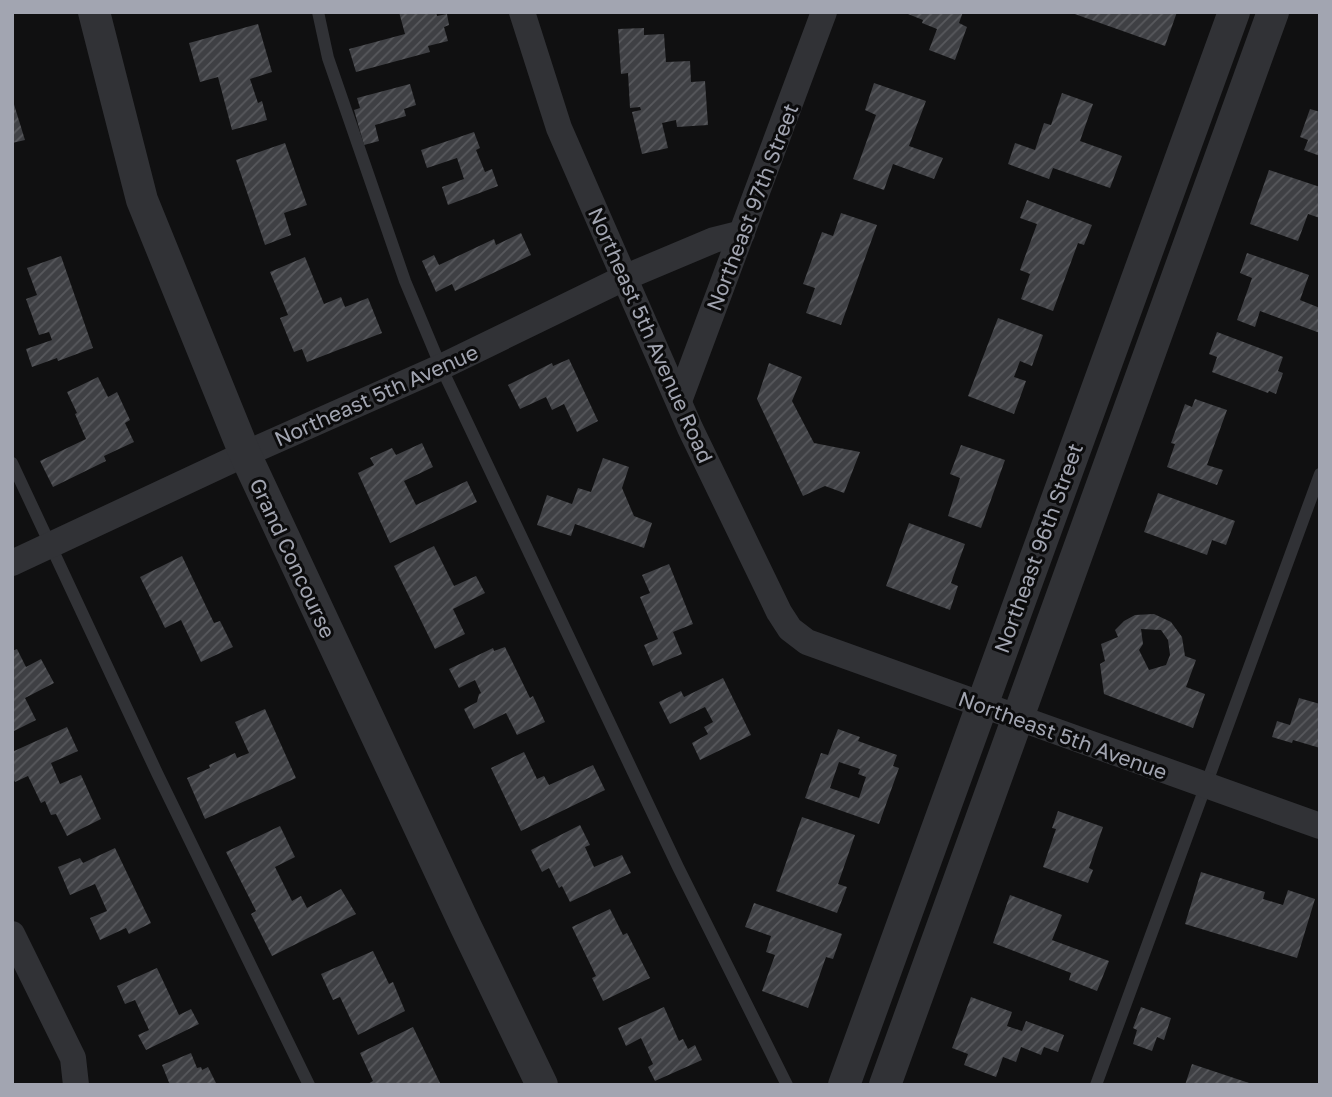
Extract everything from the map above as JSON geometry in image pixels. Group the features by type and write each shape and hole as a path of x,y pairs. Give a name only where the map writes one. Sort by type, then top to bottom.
{"street":[{"name":"Grand Concourse","path":"94,12 142,200 245,454 542,1085"},
{"name":"Northeast 5th Avenue Road","path":"522,12 559,128 679,401 779,612 790,629 807,642"},
{"name":"Northeast 97th Street","path":"679,401 824,12"},
{"name":"Northeast 96th Street","path":"844,1085 1234,12"},
{"name":"Northeast 96th Street","path":"885,1085 1273,12"},
{"name":"Northeast 5th Avenue","path":"12,564 245,454 442,367 626,277 715,240 742,233"},
{"name":"Northeast 5th Avenue","path":"807,642 1320,826"},
{"path":"12,934 73,1058 76,1085"}],"lane":[{"path":"318,12 328,58 405,281 442,367 678,867 787,1085"},
{"path":"12,463 157,773 309,1085"},
{"path":"1096,1085 1320,474"}],"building":[{"path":"399,12 436,12 437,16 447,14 449,25 444,27 448,41 428,46 430,52 356,72 349,49 405,34"},
{"path":"903,12 963,12 959,23 967,27 955,60 929,50 937,29"},
{"path":"1069,12 1177,12 1165,46"},
{"path":"258,24 272,72 250,79 258,103 262,101 267,120 232,130 218,77 200,82 189,43"},
{"path":"644,28 644,35 664,34 666,62 690,61 691,82 705,81 708,125 677,127 676,120 662,123 668,148 642,154 632,112 641,110 640,107 630,108 628,73 621,74 618,29"},
{"path":"874,83 926,101 909,146 943,158 934,179 893,164 884,190 853,179 876,115 865,110"},
{"path":"410,84 416,105 404,109 406,116 375,125 379,141 364,145 354,110 360,108 357,98"},
{"path":"1062,93 1093,104 1080,141 1122,156 1110,188 1053,168 1049,179 1008,164 1015,143 1035,150 1044,123 1051,125"},
{"path":"12,98 25,140 12,143"},
{"path":"1310,109 1320,112 1320,156 1304,150 1308,140 1300,137"},
{"path":"474,132 480,148 476,150 485,172 492,169 498,186 448,205 442,187 464,179 457,158 427,168 421,150"},
{"path":"285,143 307,205 284,213 291,235 265,245 236,160"},
{"path":"1269,170 1320,187 1320,218 1308,214 1298,241 1250,224"},
{"path":"1027,200 1092,225 1084,245 1078,243 1053,311 1021,299 1030,274 1020,270 1037,224 1020,218"},
{"path":"841,213 877,225 841,325 806,313 815,288 803,284 822,232 833,236"},
{"path":"521,233 531,255 455,291 452,284 436,292 422,261 434,255 439,265 494,239 496,245"},
{"path":"1247,253 1309,275 1300,300 1320,308 1320,333 1260,311 1255,327 1237,320 1252,278 1240,273"},
{"path":"61,256 93,348 32,367 26,349 52,340 49,332 39,335 26,299 37,295 27,268"},
{"path":"305,257 324,304 341,297 345,307 368,298 382,333 307,362 302,349 294,352 280,318 288,315 270,272"},
{"path":"998,318 1043,335 1032,366 1020,361 1014,377 1026,381 1014,414 968,396"},
{"path":"1217,332 1283,357 1278,371 1283,373 1276,394 1212,372 1217,357 1209,354"},
{"path":"569,359 598,421 577,432 564,404 552,410 546,397 520,409 508,385 552,363 553,366"},
{"path":"769,363 802,377 792,401 814,443 860,452 844,493 825,486 803,496 757,399"},
{"path":"98,377 108,397 117,392 130,420 125,423 134,442 104,456 106,461 53,487 40,461 86,439 67,392"},
{"path":"1195,399 1227,410 1207,465 1223,470 1217,485 1167,467 1175,444 1171,443 1185,404 1192,407"},
{"path":"422,443 433,467 404,481 416,505 467,481 477,502 390,543 358,473 374,465 370,458 392,448 396,455"},
{"path":"961,445 1005,460 981,528 948,516 960,478 950,474"},
{"path":"603,458 629,467 622,488 634,516 652,523 644,548 575,524 571,536 537,525 547,495 572,504 578,488 591,492"},
{"path":"1158,493 1235,521 1226,545 1212,540 1207,555 1144,532"},
{"path":"909,523 965,544 951,583 958,586 950,610 886,586"},
{"path":"434,546 454,586 476,576 485,593 453,609 465,634 435,649 394,566"},
{"path":"182,556 214,623 220,621 233,647 201,662 181,620 165,628 140,577"},
{"path":"669,564 693,624 673,632 682,654 653,666 644,645 658,639 640,597 650,593 642,575"},
{"path":"1154,614 1171,622 1182,637 1185,656 1196,660 1186,687 1205,694 1193,728 1104,694 1100,664 1105,661 1101,644 1118,637 1115,630 1135,615","holes":["1141,629 1161,630 1168,640 1170,655 1166,665 1149,670 1139,650 1143,644"]},
{"path":"505,647 545,722 517,735 506,713 474,729 464,709 477,702 481,693 475,680 459,688 449,669 493,648 494,651"},
{"path":"17,649 26,667 41,659 54,683 25,698 36,720 12,732 12,651"},
{"path":"723,678 751,735 700,760 692,743 708,734 704,727 713,722 705,707 670,724 659,702 681,691 684,697"},
{"path":"1299,698 1320,704 1320,748 1272,737 1277,721 1290,725"},
{"path":"265,709 296,778 205,819 187,778 235,753 237,758 249,753 235,722"},
{"path":"67,727 78,751 51,763 60,784 81,775 101,819 67,836 56,814 51,815 45,801 41,803 28,776 15,782 12,776 12,752"},
{"path":"838,729 860,737 858,741 897,755 893,766 899,768 879,824 805,798 821,753 828,755","holes":["839,762 860,769 858,774 866,777 859,798 830,788"]},
{"path":"524,752 537,779 544,776 549,785 593,765 605,790 521,831 491,768"},
{"path":"1058,811 1103,827 1089,868 1093,870 1088,883 1043,867 1056,829 1052,828"},
{"path":"802,817 855,835 838,884 847,887 837,913 776,891"},
{"path":"580,825 590,845 585,847 594,867 622,855 631,873 570,902 549,868 542,872 531,850"},
{"path":"280,826 295,857 275,867 292,901 301,896 307,908 341,889 356,914 272,956 251,914 256,911 226,852"},
{"path":"115,848 151,923 129,934 126,928 100,940 90,918 107,911 95,884 70,895 58,867 80,858 83,863"},
{"path":"1201,872 1265,892 1263,899 1283,905 1288,890 1315,899 1297,958 1185,924"},
{"path":"1010,895 1062,915 1052,940 1109,961 1097,991 1069,980 1071,973 993,943"},
{"path":"754,903 842,934 833,959 826,957 808,1008 762,991 775,955 766,952 771,936 745,927"},
{"path":"610,909 623,935 627,933 650,978 603,1001 592,978 596,976 572,927"},
{"path":"373,951 389,984 393,982 405,1011 358,1035 340,997 333,1000 321,974"},
{"path":"157,968 179,1015 191,1009 199,1024 146,1050 138,1035 149,1030 135,1000 125,1004 117,986"},
{"path":"971,997 1012,1012 1007,1026 1022,1031 1026,1021 1064,1035 1058,1052 1044,1047 1041,1055 1021,1047 1016,1062 1003,1057 996,1077 964,1065 968,1054 952,1048"},
{"path":"664,1007 679,1041 683,1039 688,1049 695,1045 702,1060 655,1081 648,1067 653,1064 641,1038 626,1046 618,1028"},
{"path":"1141,1007 1171,1018 1164,1040 1157,1037 1152,1051 1133,1044 1137,1030 1133,1028"},
{"path":"413,1027 441,1085 366,1085 373,1081 360,1053"},
{"path":"191,1053 197,1068 201,1067 202,1070 208,1067 217,1085 170,1085 162,1065"},
{"path":"1192,1064 1252,1084 1252,1085 1185,1085"}]}
